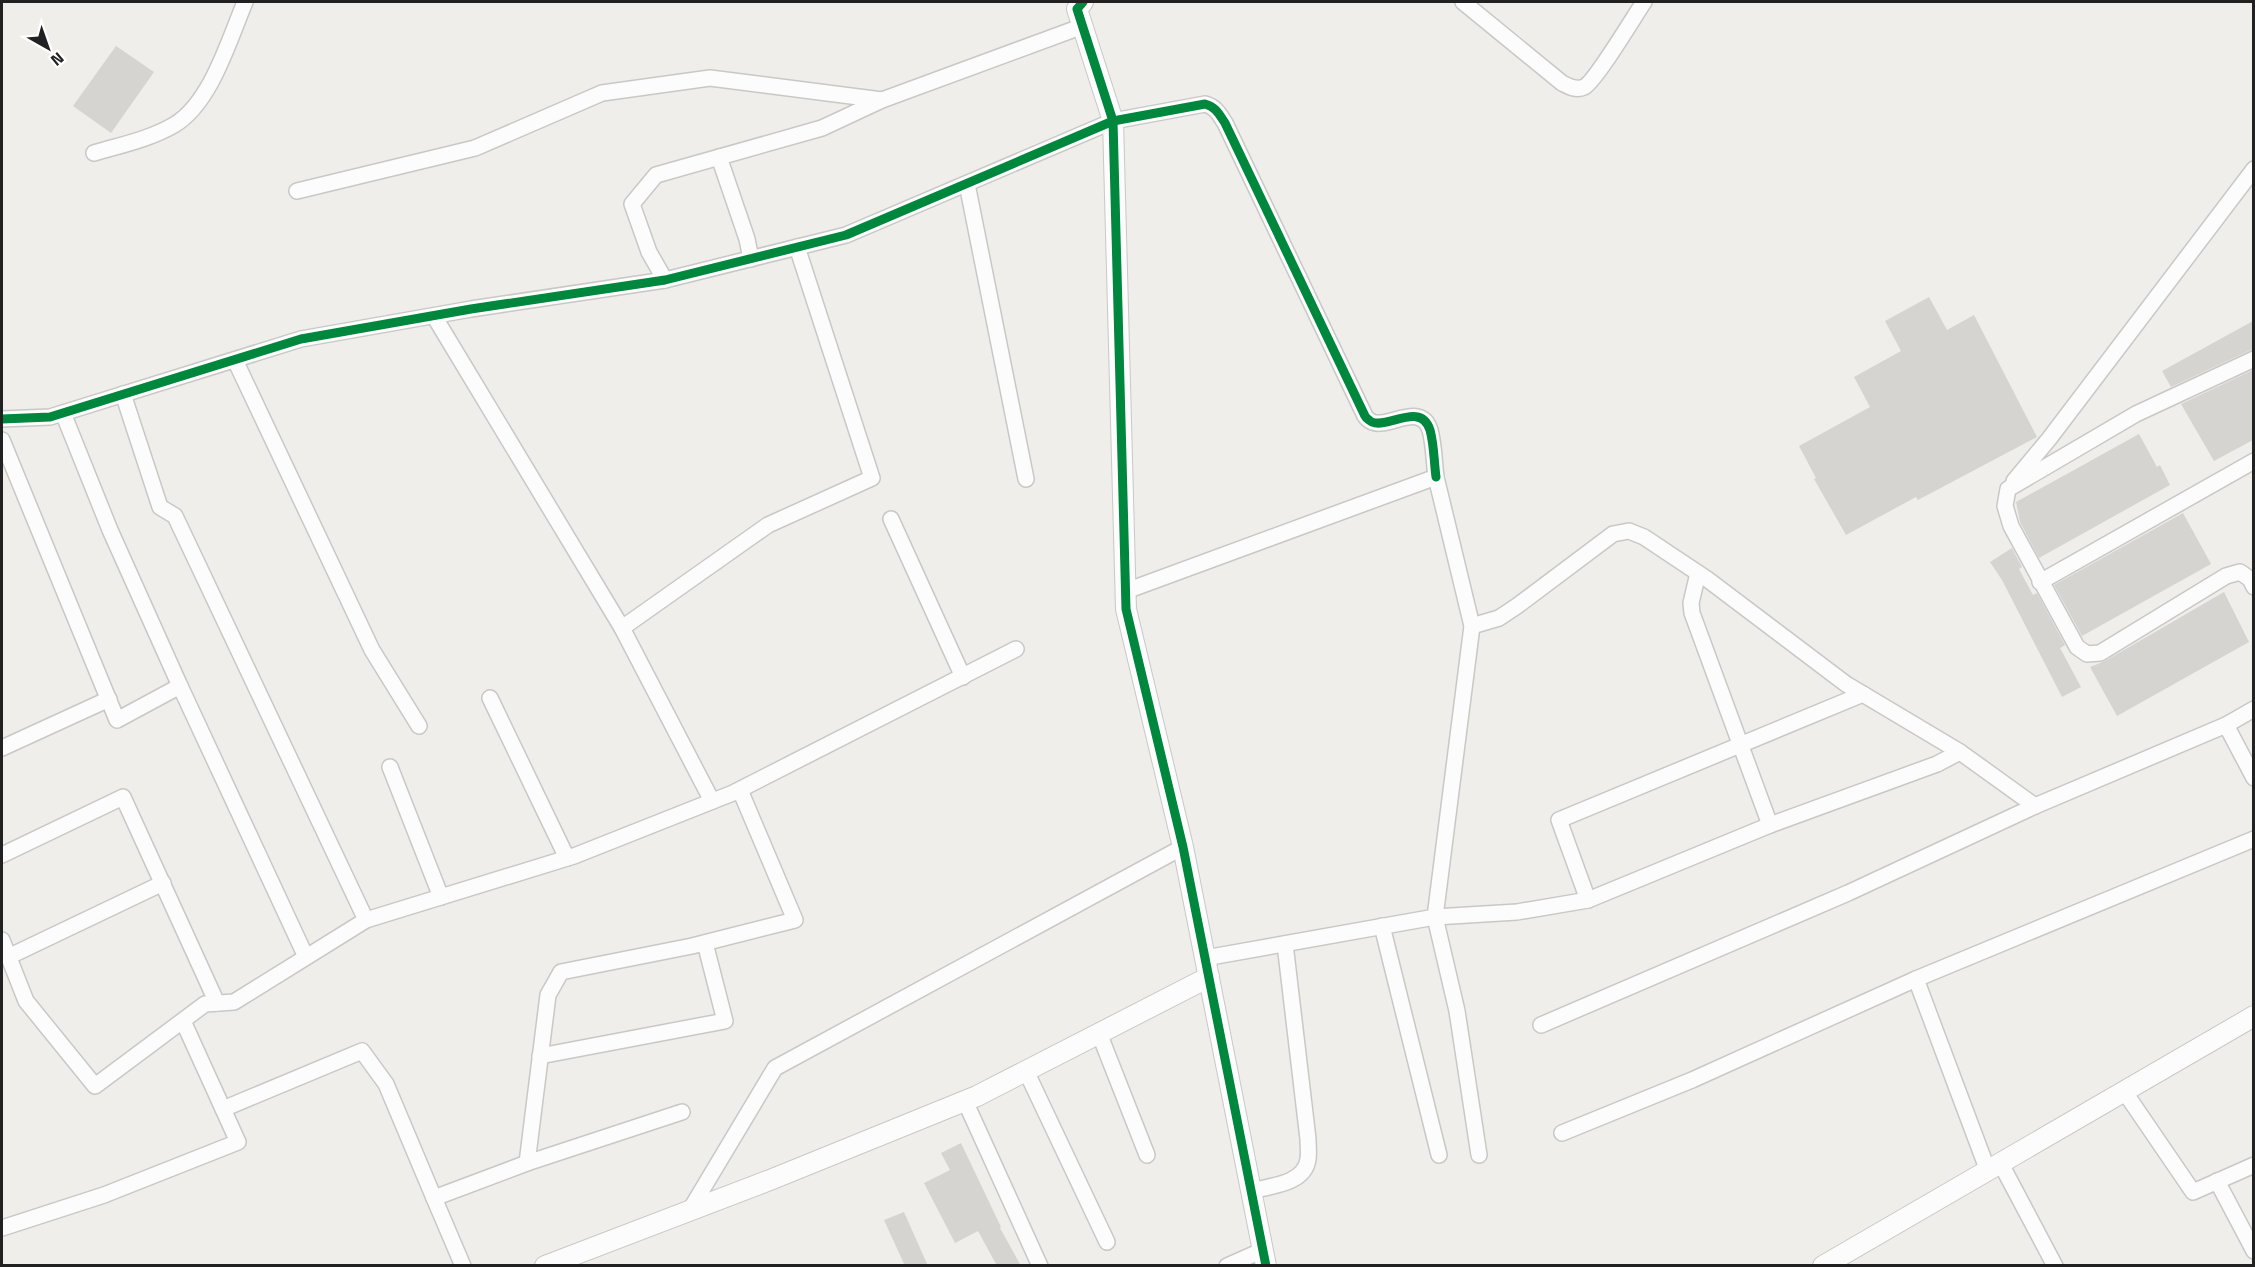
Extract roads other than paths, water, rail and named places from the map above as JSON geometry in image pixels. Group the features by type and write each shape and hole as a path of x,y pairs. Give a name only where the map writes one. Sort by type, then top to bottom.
{"street":[{"path":"94,153 143,138 175,125 193,108 209,87 245,2"},
{"path":"1463,2 1562,83 1574,89 1584,87 1595,76 1644,2"},
{"path":"665,280 649,252 632,204 656,175 822,128 1079,9 1113,121 1126,609 1183,847 1264,1258 1227,1266"},
{"path":"297,190 476,148 602,93 710,78 882,100"},
{"path":"2,419 50,417 301,339 665,280 797,248 846,235 1113,121 1205,104 1212,106 1218,111 1365,416 1371,422 1380,423 1410,416 1424,420 1430,429 1436,477 1472,627 1435,917 1457,1011 1479,1155"},
{"path":"719,157 747,239 751,259"},
{"path":"2253,169 2049,439 2008,489 2005,506 2011,526 2040,582 2077,647 2087,654 2100,652 2226,576 2240,573 2250,579 2253,587"},
{"path":"967,184 1026,479"},
{"path":"622,628 768,525 872,478 797,248"},
{"path":"434,316 622,628 712,801"},
{"path":"2008,489 2136,414 2253,359"},
{"path":"235,360 372,650 419,726"},
{"path":"123,394 160,507 175,516 366,920"},
{"path":"63,413 110,530 306,957"},
{"path":"2,440 117,720 180,686"},
{"path":"2040,582 2253,461"},
{"path":"1126,591 1436,477"},
{"path":"891,519 963,677"},
{"path":"1472,627 1498,618 1613,534 1629,531 1644,537 1698,573 1846,684 1959,752 2035,806"},
{"path":"1698,573 1691,603 1692,613 1770,825"},
{"path":"2,940 26,1001 95,1086 205,1004 234,1002 366,920 567,858 712,801 1016,649"},
{"path":"1588,900 1559,820 1863,694"},
{"path":"490,698 567,858"},
{"path":"2,748 109,699"},
{"path":"1541,1025 1848,893 2035,806 2226,725 2253,709"},
{"path":"2226,725 2253,778"},
{"path":"545,1266 964,1101 1100,1033 1207,968 1285,944 1382,926 1435,917 1517,912 1588,900 1770,825 1937,764 1959,752"},
{"path":"390,767 441,897"},
{"path":"527,1163 548,995 561,972 705,943 795,920 740,789"},
{"path":"2,855 123,797 217,1003"},
{"path":"1562,1133 1692,1080 1916,980 2253,839"},
{"path":"690,1210 775,1068 1183,847"},
{"path":"8,957 163,883"},
{"path":"1382,926 1439,1155"},
{"path":"540,1056 725,1021 705,943"},
{"path":"1251,1191 1289,1182 1302,1172 1308,1162 1308,1139 1285,944"},
{"path":"1916,980 1994,1167 2055,1266"},
{"path":"1823,1266 2253,1016"},
{"path":"2,1228 104,1195 238,1142 183,1021"},
{"path":"1100,1033 1147,1155"},
{"path":"223,1109 362,1051 386,1084 463,1266"},
{"path":"1026,1071 1107,1242"},
{"path":"2124,1091 2193,1192 2253,1165"},
{"path":"964,1101 1041,1266"},
{"path":"434,1198 527,1163 682,1112"},
{"path":"2217,1181 2253,1251"}]}
